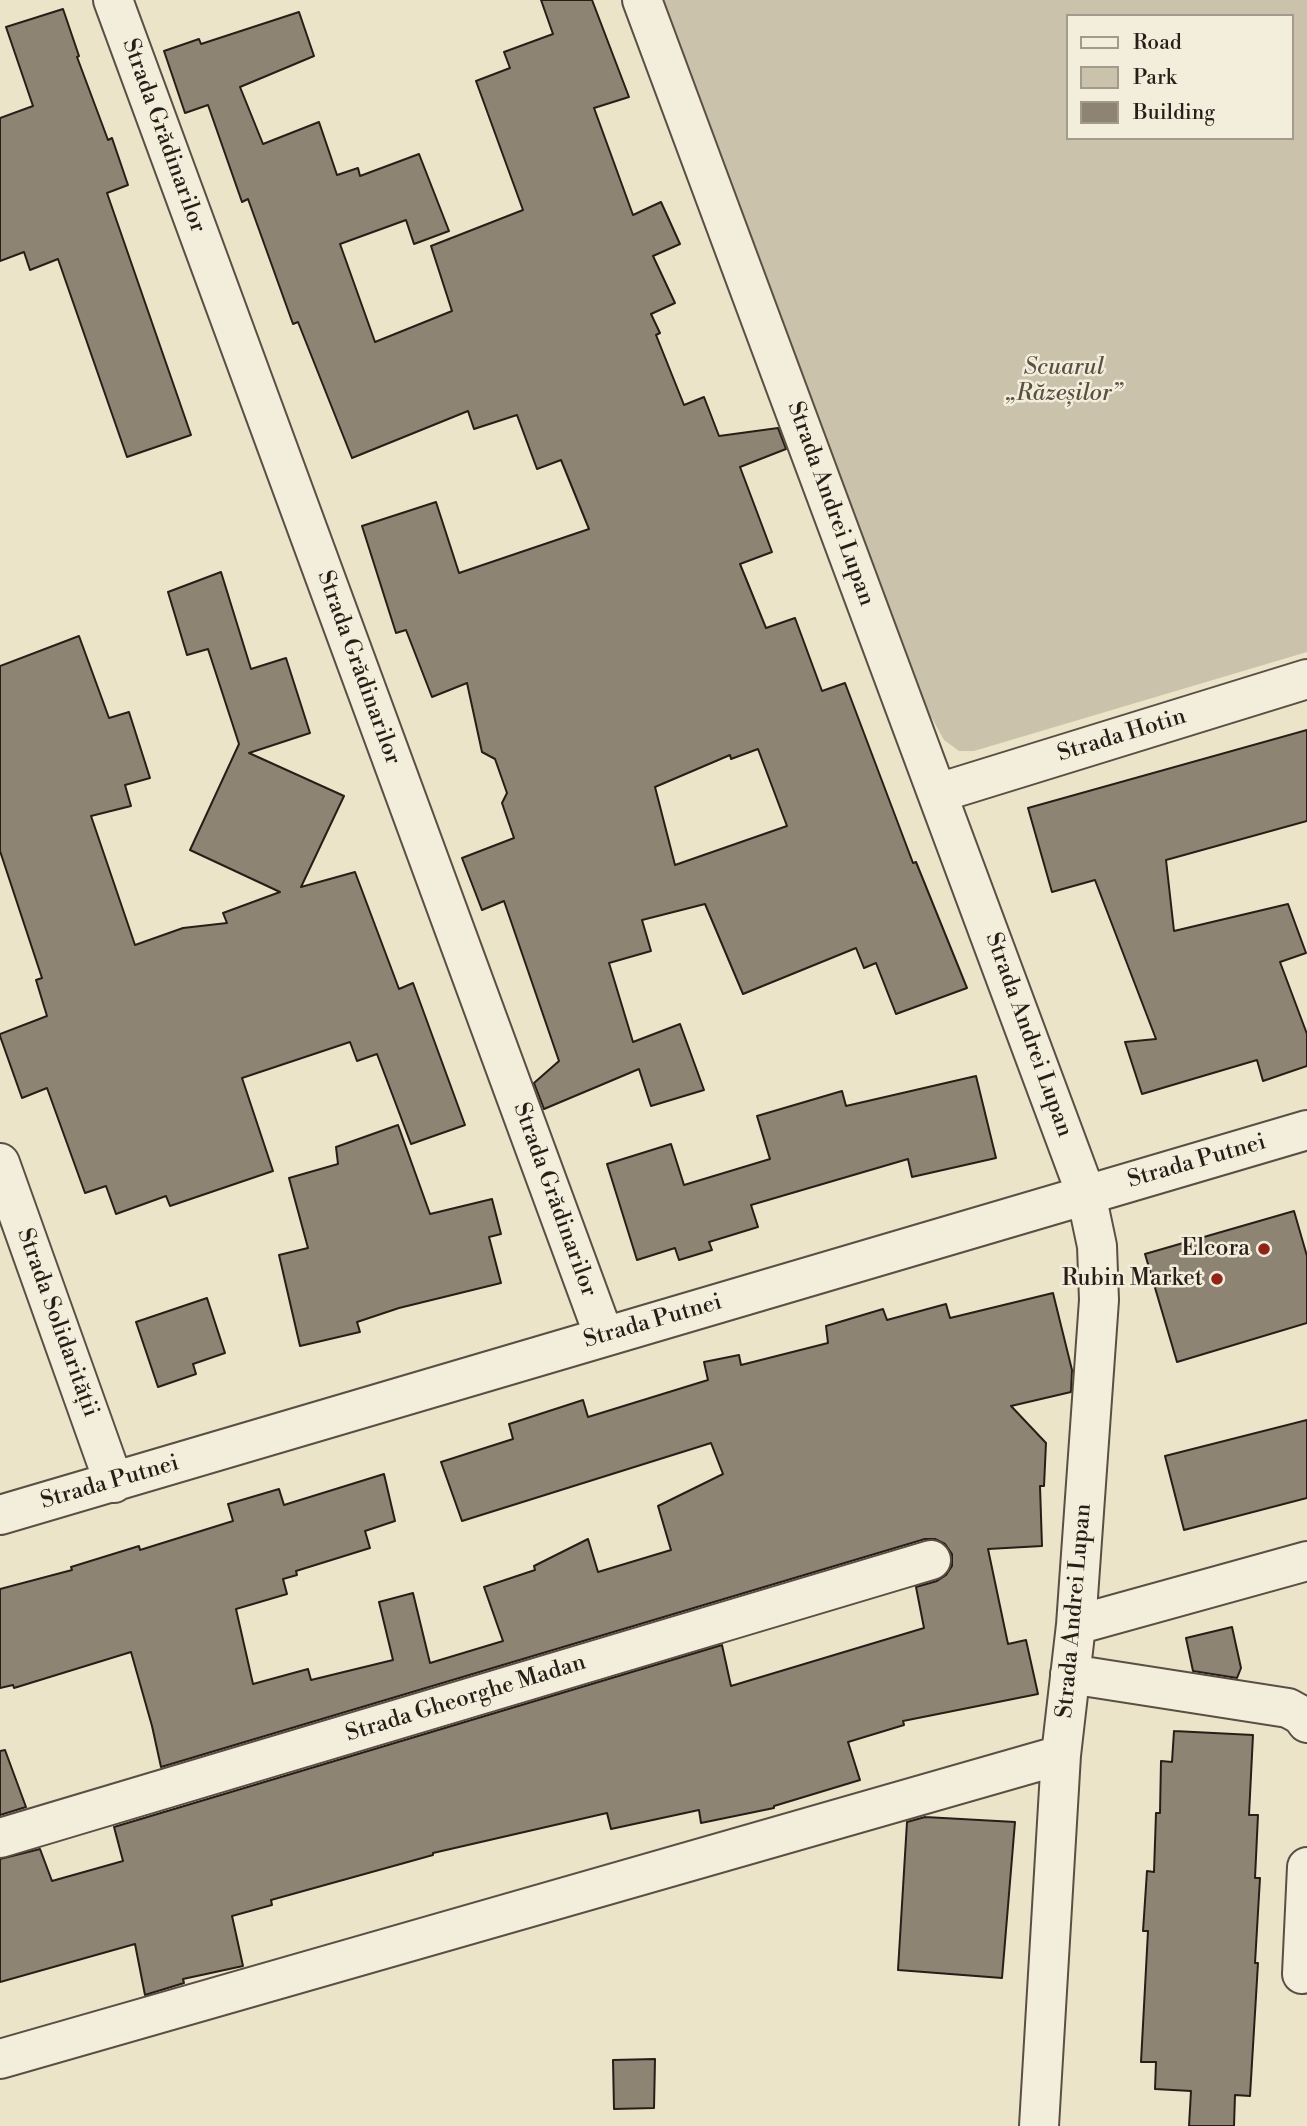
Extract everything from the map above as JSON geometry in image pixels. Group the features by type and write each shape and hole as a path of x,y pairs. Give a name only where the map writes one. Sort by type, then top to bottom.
{"street":[{"name":"Strada Grădinarilor","path":"113,0 604,1336"},
{"name":"Strada Andrei Lupan","path":"642,0 1086,1194 1097,1246 1099,1300 1076,1625 1061,1755 1040,2126"},
{"name":"Strada Hotin","path":"938,793 1307,679"},
{"name":"Strada Putnei","path":"0,1515 1307,1129"},
{"name":"Strada Solidarității","path":"0,1163 114,1483"},
{"name":"Strada Gheorghe Madan","path":"0,1838 932,1560"},
{"path":"1076,1625 1307,1561"},
{"path":"1070,1674 1288,1708 1301,1715 1307,1724"},
{"path":"0,2059 1061,1755"},
{"path":"1303,1974 1307,1867"}],"green space":[{"name":"Scuarul „Răzeșilor”","path":"662,0 1307,0 1307,652 974,751 959,751 944,740 929,713"}],"building":[{"path":"541,0 592,0 629,97 594,108 633,215 661,202 680,244 653,256 675,303 651,314 660,333 656,335 684,405 704,397 719,436 778,428 786,449 740,467 772,552 740,564 766,628 795,618 822,691 845,683 913,863 916,862 967,988 896,1014 876,963 864,968 856,948 743,994 705,904 642,920 651,951 609,963 633,1042 680,1024 704,1090 651,1106 639,1069 544,1109 534,1083 559,1061 504,901 482,910 462,858 514,838 502,803 507,793 495,759 482,752 467,683 432,697 406,630 396,633 362,526 436,502 459,573 589,529 561,460 537,469 517,415 474,429 468,411 352,458 298,322 293,324 248,199 242,202 208,105 185,113 164,51 199,39 201,44 299,12 314,56 240,87 263,144 319,122 337,175 358,168 360,176 419,154 449,231 414,244 406,220 340,244 375,342 452,311 431,246 523,210 476,81 510,68 504,52 553,34","holes":["758,749 787,826 675,865 655,787 730,755 731,759"]},
{"path":"63,9 79,56 77,57 108,140 112,138 128,185 107,193 191,435 127,457 58,259 30,270 24,252 0,261 0,118 33,106 6,27"},
{"path":"221,572 251,669 286,658 310,733 249,753 344,796 301,887 355,872 399,989 413,983 465,1125 411,1144 377,1054 357,1061 350,1042 242,1078 273,1171 170,1206 166,1196 116,1214 106,1186 85,1193 47,1088 22,1098 0,1036 47,1016 36,980 42,978 0,851 0,666 79,636 109,718 129,712 150,778 125,785 131,806 91,816 135,945 183,928 227,923 223,913 280,892 190,850 239,744 208,649 187,655 168,592"},
{"path":"1307,730 1307,821 1166,860 1174,931 1288,904 1306,953 1280,962 1307,1034 1307,1066 1263,1081 1257,1060 1142,1094 1125,1042 1156,1039 1095,880 1052,892 1028,808"},
{"path":"976,1076 996,1158 912,1177 908,1159 751,1205 758,1227 709,1242 712,1250 679,1260 675,1248 637,1260 607,1164 671,1144 684,1185 770,1159 757,1116 842,1091 846,1106"},
{"path":"398,1125 430,1214 492,1199 501,1234 489,1237 501,1283 399,1308 357,1322 360,1332 300,1346 279,1255 308,1248 289,1178 338,1164 336,1147"},
{"path":"1294,1211 1307,1256 1307,1323 1177,1362 1145,1254"},
{"path":"1053,1293 1072,1370 1071,1392 1011,1406 1046,1443 1044,1486 1040,1486 1042,1546 988,1549 1008,1644 1026,1640 1038,1694 903,1721 904,1725 848,1742 860,1780 774,1808 701,1823 699,1810 611,1829 607,1813 433,1853 271,1900 272,1905 232,1916 243,1966 183,1979 184,1983 145,1995 135,1944 0,1982 0,1859 40,1849 52,1881 123,1861 114,1827 722,1645 731,1686 924,1628 916,1587 937,1581 946,1575 952,1566 952,1554 945,1544 935,1539 925,1539 161,1767 131,1652 14,1688 13,1685 0,1688 0,1589 72,1570 71,1567 139,1546 140,1550 233,1521 228,1504 279,1489 284,1505 384,1474 395,1521 365,1531 370,1548 296,1571 297,1575 283,1579 287,1594 236,1609 253,1684 308,1669 311,1680 393,1660 379,1602 413,1593 430,1663 503,1641 484,1587 535,1570 534,1566 588,1539 598,1572 671,1550 658,1506 723,1474 711,1443 462,1521 441,1462 513,1439 509,1424 583,1400 588,1417 708,1380 704,1362 739,1355 741,1365 828,1343 826,1326 883,1309 887,1320 946,1304 950,1318"},
{"path":"207,1298 225,1353 193,1364 196,1374 158,1387 136,1322"},
{"path":"1307,1420 1307,1498 1184,1530 1165,1456"},
{"path":"1232,1627 1241,1668 1237,1678 1193,1671 1186,1638"},
{"path":"1174,1731 1253,1735 1249,1815 1258,1815 1255,1878 1260,1878 1255,1963 1258,1963 1250,2096 1235,2095 1234,2126 1189,2126 1191,2091 1155,2089 1156,2062 1141,2062 1148,1931 1143,1931 1147,1871 1154,1872 1156,1813 1160,1813 1161,1761 1172,1762"},
{"path":"5,1750 26,1807 0,1815 0,1751"},
{"path":"925,1817 1015,1822 1002,1978 898,1970 907,1822"},
{"path":"655,2059 654,2108 614,2109 613,2060"}],"place":[{"name":"Elcora","path":"1264,1249"},
{"name":"Rubin Market","path":"1217,1279"}]}
